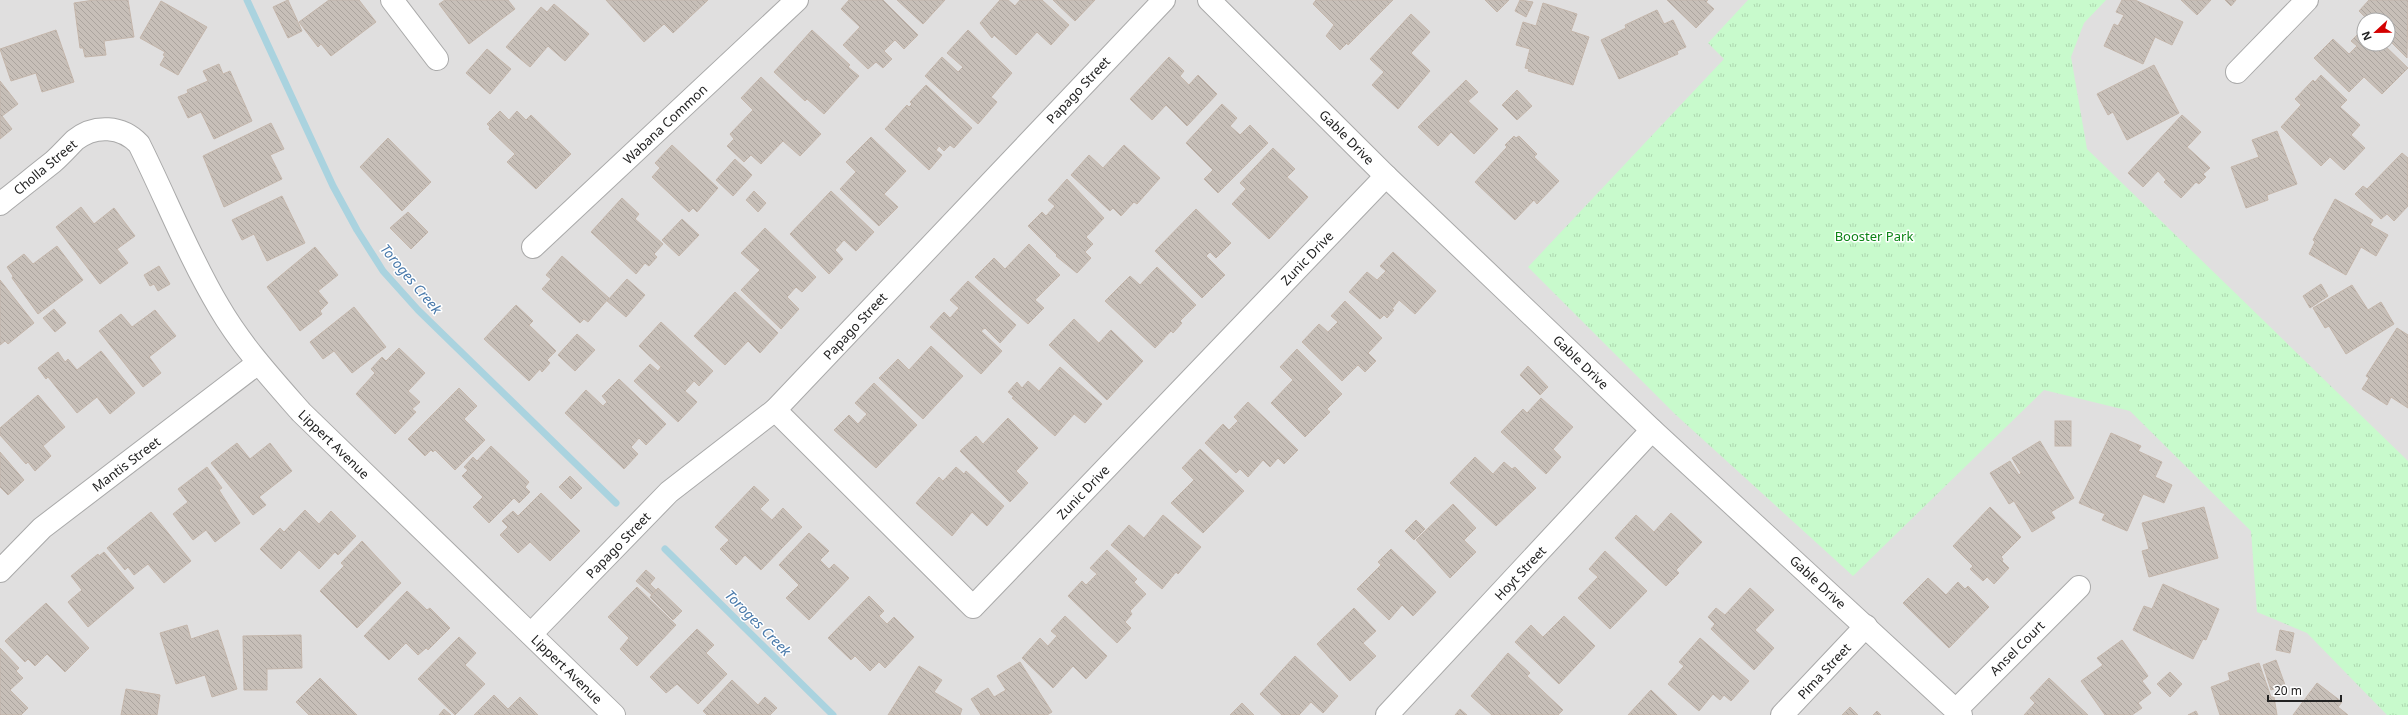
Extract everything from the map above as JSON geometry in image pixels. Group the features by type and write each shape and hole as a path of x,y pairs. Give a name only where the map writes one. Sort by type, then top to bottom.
{"street":[{"path":"392,0 437,59"},
{"name":"Wabana Common","path":"533,248 797,0"},
{"name":"Papago Street","path":"531,634 669,492 775,410 1164,0"},
{"name":"Gable Drive","path":"1209,0 1386,176 1652,430 1866,626 1958,713"},
{"path":"2237,72 2307,0"},
{"name":"Cholla Street","path":"0,204 62,155 76,140 95,130 115,129"},
{"name":"Lippert Avenue","path":"115,129 129,134 139,144 184,242 219,308 258,363 301,412 614,715"},
{"name":"Zunic Drive","path":"775,410 972,607 1386,176"},
{"name":"Mantis Street","path":"0,571 42,528 258,363"},
{"name":"Hoyt Street","path":"1387,715 1652,430"},
{"name":"Ansel Court","path":"1958,713 2079,587"},
{"name":"Pima Street","path":"1782,715 1866,626"}],"shaded area":[{"path":"0,0 2408,0 2408,715 0,715"}],"green space":[{"name":"Booster Park","path":"1748,0 2106,0 2084,23 2071,57 2087,149 2408,461 2408,715 2387,715 2307,633 2257,612 2251,531 2130,411 2044,390 1853,576 1676,415 1528,267 1724,59 1708,43"}],"building":[{"path":"94,0 128,0 134,37 104,41 106,55 85,57 83,48 80,48 74,3"},
{"path":"288,0 302,31 288,38 273,7"},
{"path":"329,0 359,0 376,22 331,56 321,44 318,47 299,22"},
{"path":"445,0 508,0 515,9 469,44 439,4"},
{"path":"606,0 708,0 673,33 664,24 644,42"},
{"path":"849,0 883,0 918,35 904,49 895,40 884,51 892,59 883,68 876,62 868,69 843,45 860,27 841,9"},
{"path":"897,0 945,0 923,24"},
{"path":"1000,0 1008,0 1015,6 1020,0 1042,0 1069,25 1051,45 1037,32 1016,55 994,35 992,38 980,23"},
{"path":"1053,0 1095,0 1075,21"},
{"path":"1316,0 1393,0 1348,45 1347,43 1340,50 1326,36 1334,25 1313,4"},
{"path":"1485,0 1509,0 1497,12"},
{"path":"1520,0 1533,2 1526,17 1515,11"},
{"path":"1667,0 1708,0 1706,2 1714,9 1696,28"},
{"path":"2122,0 2135,0 2183,22 2172,45 2155,37 2143,64 2104,46 2114,24 2118,26 2124,15 2116,12"},
{"path":"2181,0 2211,0 2197,15"},
{"path":"2225,0 2236,0 2231,6"},
{"path":"2369,0 2408,0 2407,58 2396,47 2396,12 2359,11"},
{"path":"161,1 207,27 178,75 160,65 165,56 163,55 165,52 140,38"},
{"path":"1543,3 1577,14 1571,31 1589,37 1573,85 1528,71 1529,69 1525,68 1530,49 1516,45 1523,22 1536,26"},
{"path":"554,4 589,34 565,61 548,46 530,67 506,47 541,7 547,12"},
{"path":"1657,10 1664,24 1673,20 1686,47 1677,51 1678,54 1619,79 1601,40 1626,28 1625,25"},
{"path":"1411,14 1430,32 1411,53 1430,71 1398,109 1372,85 1384,72 1370,59"},
{"path":"56,30 74,82 42,92 36,73 11,81 0,49"},
{"path":"812,30 850,65 848,67 859,76 824,114 807,99 805,101 774,72"},
{"path":"968,30 1012,73 991,97 997,102 978,124 925,76 942,57 958,72 963,67 947,53"},
{"path":"2356,36 2356,45 2351,41"},
{"path":"2333,39 2349,54 2356,47 2356,52 2391,52 2408,68 2382,94 2364,77 2349,92 2314,58"},
{"path":"487,49 511,69 490,94 466,73"},
{"path":"1169,57 1184,71 1180,76 1189,85 1198,75 1217,94 1187,126 1166,105 1152,120 1130,99"},
{"path":"219,64 223,74 230,71 252,121 214,139 201,112 188,118 178,97 188,93 187,90 208,81 203,71"},
{"path":"2154,65 2179,113 2127,140 2113,112 2108,115 2097,94"},
{"path":"2321,75 2347,100 2340,107 2360,125 2351,135 2365,148 2344,170 2330,157 2321,166 2281,127 2301,105 2295,99 2313,80 2315,82"},
{"path":"761,77 821,134 800,156 783,141 761,164 751,155 744,162 727,146 734,139 730,134 753,110 741,98"},
{"path":"1466,80 1478,92 1468,101 1498,129 1474,154 1451,132 1438,146 1418,127"},
{"path":"0,81 18,104 2,116 12,129 0,139"},
{"path":"926,85 972,128 954,148 950,145 944,151 939,146 936,150 942,155 929,170 885,129 907,105 909,107 912,104 910,102"},
{"path":"1517,90 1532,106 1517,120 1502,105"},
{"path":"1222,104 1237,118 1230,126 1240,135 1250,125 1268,143 1218,193 1204,179 1213,170 1186,143"},
{"path":"500,111 509,120 517,111 526,120 531,115 571,154 536,189 507,162 515,154 489,129 490,127 487,124"},
{"path":"2182,115 2201,132 2187,147 2210,168 2203,174 2206,177 2199,184 2196,182 2181,198 2164,182 2166,180 2158,171 2143,187 2128,173"},
{"path":"271,123 284,149 270,155 282,179 224,207 203,156"},
{"path":"2277,131 2297,184 2267,195 2268,200 2246,208 2231,167 2259,157 2252,140"},
{"path":"1514,136 1516,138 1519,136 1537,154 1534,157 1559,181 1537,204 1534,200 1515,220 1475,182 1507,147 1505,145"},
{"path":"871,137 906,171 884,194 898,207 879,226 840,189 856,172 846,162"},
{"path":"388,138 431,182 402,211 360,167"},
{"path":"672,145 718,188 697,212 693,208 689,212 652,177 660,168 655,163"},
{"path":"1124,145 1160,178 1137,204 1134,202 1121,216 1113,208 1110,211 1071,175 1089,155 1103,168"},
{"path":"1273,148 1295,169 1287,177 1308,197 1269,239 1232,204 1246,189 1240,183"},
{"path":"2402,153 2408,158 2408,206 2394,221 2387,214 2381,219 2355,194 2363,186 2367,189"},
{"path":"735,159 752,175 733,196 716,180"},
{"path":"1067,179 1104,218 1086,237 1093,244 1085,252 1091,258 1077,273 1056,256 1057,255 1028,226 1042,212 1046,216 1055,206 1048,200"},
{"path":"754,191 766,203 758,212 746,200"},
{"path":"831,191 874,232 856,251 844,240 835,250 843,259 829,274 790,234"},
{"path":"282,196 305,243 267,261 254,234 242,240 232,220"},
{"path":"622,198 639,214 635,219 663,244 654,254 657,257 649,266 645,263 636,274 591,232"},
{"path":"2335,199 2373,220 2370,225 2388,235 2376,256 2361,247 2346,275 2309,254 2315,242 2313,240"},
{"path":"81,207 94,224 114,208 135,236 117,249 128,263 100,284 56,227"},
{"path":"1196,209 1231,243 1216,258 1210,252 1206,256 1225,275 1202,298 1155,251"},
{"path":"408,212 428,232 411,249 390,228"},
{"path":"682,219 699,235 679,256 662,240"},
{"path":"765,228 816,277 802,292 796,287 787,297 799,309 781,329 741,290 760,270 741,253"},
{"path":"1029,244 1060,275 1035,300 1044,308 1028,324 975,277 994,258 1005,269"},
{"path":"57,246 83,280 38,314 12,278 13,276 7,267 24,254 33,264"},
{"path":"315,247 338,275 318,291 328,303 320,311 322,314 300,331 267,287"},
{"path":"1393,252 1436,291 1415,314 1399,300 1392,309 1394,310 1387,318 1384,315 1380,319 1349,292 1367,272 1377,280 1386,271 1380,266"},
{"path":"562,256 609,298 588,322 584,319 580,323 542,289 551,279 546,275"},
{"path":"159,266 170,284 158,291 154,284 150,286 144,275"},
{"path":"1157,267 1196,305 1180,321 1182,323 1173,333 1171,331 1155,348 1105,301 1130,276 1140,285"},
{"path":"627,279 645,295 626,317 607,301"},
{"path":"0,280 34,323 8,344 5,341 0,345"},
{"path":"968,281 1016,325 1000,343 985,328 981,331 1002,351 981,374 930,327 944,312 950,318 959,308 950,300"},
{"path":"2321,284 2328,296 2310,308 2303,296"},
{"path":"2352,285 2368,310 2381,302 2394,324 2346,354 2329,326 2325,328 2313,308"},
{"path":"735,292 778,333 760,353 748,341 725,365 694,336"},
{"path":"1345,301 1382,338 1368,353 1376,361 1365,372 1358,365 1342,381 1302,342 1319,324 1328,332 1338,322 1331,316"},
{"path":"516,305 533,321 529,325 556,351 547,360 550,363 542,372 540,369 529,381 484,339"},
{"path":"354,307 386,347 352,373 334,351 323,359 310,342"},
{"path":"54,309 66,323 55,332 43,318"},
{"path":"155,310 176,336 149,357 161,373 143,387 99,331 121,314 132,327"},
{"path":"1074,319 1099,343 1111,330 1143,361 1107,400 1049,345"},
{"path":"661,322 713,371 699,386 694,381 685,391 697,402 678,422 634,381 650,364 658,371 661,367 639,346"},
{"path":"2397,328 2408,335 2408,408 2391,397 2387,405 2362,389 2369,378 2366,376"},
{"path":"577,334 595,350 575,371 558,355"},
{"path":"931,346 963,376 923,419 879,378 898,359 909,370"},
{"path":"399,348 425,373 408,391 420,402 412,409 416,412 395,434 356,394 375,373 371,369 382,357 386,361"},
{"path":"1297,349 1342,394 1327,409 1330,412 1305,437 1271,403 1293,380 1280,367"},
{"path":"101,351 135,393 110,414 97,397 77,413 48,377 46,379 38,368 58,352 65,362 68,359 77,370"},
{"path":"1528,366 1548,387 1540,395 1520,375"},
{"path":"1060,367 1102,404 1085,423 1074,414 1055,436 1012,398 1014,397 1008,392 1017,382 1022,388 1028,381 1039,391"},
{"path":"619,379 666,424 646,445 639,438 631,447 638,454 624,469 565,413 586,390 603,406 607,402 602,396"},
{"path":"874,383 917,425 876,468 834,430 849,415 858,424 867,414 855,403"},
{"path":"459,388 477,406 464,419 485,440 455,470 435,450 433,452 431,450 425,456 408,439"},
{"path":"38,395 65,427 43,446 51,456 35,471 28,462 26,464 0,435 0,428"},
{"path":"1541,398 1573,427 1553,449 1561,457 1546,474 1501,432 1523,409 1527,413"},
{"path":"1248,402 1298,450 1284,464 1278,458 1270,467 1263,460 1248,477 1240,469 1236,473 1205,443 1223,424 1229,430 1238,421 1234,417"},
{"path":"1008,418 1038,448 1016,471 1028,483 1010,502 960,451 976,436 983,444"},
{"path":"2055,421 2071,421 2071,446 2055,446"},
{"path":"2111,433 2141,446 2138,451 2162,462 2155,477 2172,485 2164,503 2143,494 2127,531 2102,520 2105,514 2079,503"},
{"path":"2040,441 2074,498 2051,512 2055,518 2032,532 2014,501 2009,504 1990,473 2010,461 2019,475 2021,473 2012,458"},
{"path":"237,443 250,459 270,443 292,471 259,497 266,505 253,515 211,463"},
{"path":"491,446 529,482 525,487 530,492 519,503 514,498 489,523 473,507 483,497 462,476 468,470 464,467 473,457 477,461"},
{"path":"1200,449 1244,491 1203,533 1171,503 1194,480 1182,468"},
{"path":"0,452 24,480 8,495 0,487"},
{"path":"1475,457 1493,474 1504,462 1512,469 1515,467 1536,488 1496,526 1450,483"},
{"path":"207,467 222,488 219,490 240,523 215,542 206,530 193,540 173,514 188,502 178,489"},
{"path":"956,467 964,474 966,471 1004,506 987,526 972,512 952,536 916,503 939,477 943,481"},
{"path":"570,476 582,488 571,499 559,487"},
{"path":"754,486 769,500 760,509 772,520 783,508 802,527 761,570 745,555 736,565 720,549 729,540 715,527"},
{"path":"541,493 580,531 550,561 530,542 518,553 500,535 508,527 502,521 513,511 518,516"},
{"path":"1453,504 1476,528 1464,540 1476,552 1450,578 1416,540"},
{"path":"1990,507 2021,537 2001,557 2003,559 2002,561 2009,568 1994,584 1987,577 1983,581 1970,569 1973,566 1953,546"},
{"path":"2204,507 2218,558 2149,577 2142,551 2149,549 2142,523"},
{"path":"305,510 319,524 331,511 356,536 338,555 335,552 319,569 299,550 281,569 260,549 280,528 284,532"},
{"path":"151,512 191,561 164,583 148,564 134,575 128,567 125,570 107,548"},
{"path":"1671,513 1702,542 1676,570 1679,573 1666,586 1615,538 1636,515 1654,532"},
{"path":"1163,515 1201,547 1178,574 1176,572 1162,589 1111,545 1129,525 1144,538"},
{"path":"1416,520 1425,529 1414,540 1405,531"},
{"path":"809,533 829,551 820,560 829,569 834,564 849,578 809,620 786,598 799,585 779,565"},
{"path":"362,541 401,583 357,628 320,591 344,566 341,563"},
{"path":"1391,549 1436,592 1413,616 1402,605 1389,620 1357,589 1381,565 1378,562"},
{"path":"1107,550 1137,579 1134,582 1146,594 1130,611 1132,614 1125,622 1131,628 1117,643 1068,596 1082,581 1086,585 1097,574 1090,568"},
{"path":"1605,551 1647,591 1610,629 1578,598 1598,577 1589,569"},
{"path":"104,552 134,588 88,627 68,602 82,590 71,576 98,554 99,556"},
{"path":"646,570 655,578 650,584 656,590 652,595 636,581"},
{"path":"1928,578 1946,595 1958,582 1965,589 1968,586 1989,607 1949,648 1903,603"},
{"path":"2163,584 2219,609 2206,640 2203,639 2193,659 2133,630 2144,606 2152,609"},
{"path":"637,587 676,625 637,666 620,649 629,638 608,617"},
{"path":"658,588 682,611 673,620 650,597"},
{"path":"1750,588 1774,610 1755,630 1774,648 1754,670 1711,629 1715,624 1708,617 1716,608 1725,615"},
{"path":"407,591 427,610 430,608 450,628 428,650 426,648 418,655 406,643 389,660 364,636"},
{"path":"869,596 884,611 879,616 887,624 894,617 914,637 885,668 879,662 870,671 855,656 851,660 828,638"},
{"path":"46,603 89,648 65,672 47,654 35,666 28,659 25,662 5,641"},
{"path":"1354,608 1376,631 1363,643 1376,656 1350,681 1317,644"},
{"path":"1065,616 1107,656 1086,679 1073,666 1053,688 1022,658 1040,638 1048,646 1057,636 1051,631"},
{"path":"1564,616 1595,646 1559,684 1515,642 1531,625 1543,637"},
{"path":"187,625 191,639 218,630 237,689 212,697 205,675 176,684 160,633"},
{"path":"697,629 714,645 706,653 727,674 698,704 677,684 666,693 650,677"},
{"path":"2280,630 2294,633 2290,653 2276,650"},
{"path":"301,635 302,668 267,669 267,690 244,690 243,636"},
{"path":"459,637 476,653 465,665 485,684 455,715 418,679"},
{"path":"1700,638 1749,681 1731,701 1724,695 1720,700 1713,694 1699,711 1668,684 1684,666 1679,662"},
{"path":"2122,640 2148,676 2142,681 2151,693 2138,703 2142,708 2132,715 2105,715 2081,681 2103,665 2097,658"},
{"path":"0,648 19,668 16,671 23,678 10,690 28,708 21,715 0,715"},
{"path":"1508,653 1530,673 1527,676 1563,710 1558,715 1492,715 1471,696"},
{"path":"1295,656 1338,696 1323,713 1311,702 1299,715 1282,715 1260,694"},
{"path":"2276,660 2285,685 2271,690 2263,665"},
{"path":"1020,662 1052,712 1047,715 981,715 971,699 988,688 994,697 1006,690 997,676"},
{"path":"2259,663 2271,697 2274,697 2277,715 2220,715 2211,687 2230,680 2228,673"},
{"path":"919,666 942,680 934,692 962,709 960,715 888,715"},
{"path":"2170,672 2182,684 2170,697 2157,684"},
{"path":"320,678 357,715 309,715 296,702"},
{"path":"2049,678 2088,715 2024,715 2035,703 2030,698"},
{"path":"732,680 758,705 765,697 777,708 770,715 707,715 703,711"},
{"path":"2317,683 2342,702 2338,707 2348,715 2293,715"},
{"path":"126,689 160,695 157,715 121,715"},
{"path":"1651,690 1677,715 1628,715"},
{"path":"494,695 508,709 520,697 538,715 474,715"},
{"path":"1242,703 1254,715 1230,715"},
{"path":"1850,707 1858,715 1842,715"},
{"path":"444,709 451,715 439,715"},
{"path":"1460,709 1467,715 1455,715"},
{"path":"1877,711 1881,715 1873,715"},
{"path":"2196,711 2198,715 2188,715"}],"waterway":[{"name":"Toroges Creek","path":"247,0 333,186 357,230 383,271 418,310 616,503"},
{"name":"Toroges Creek","path":"665,549 833,715"}]}
